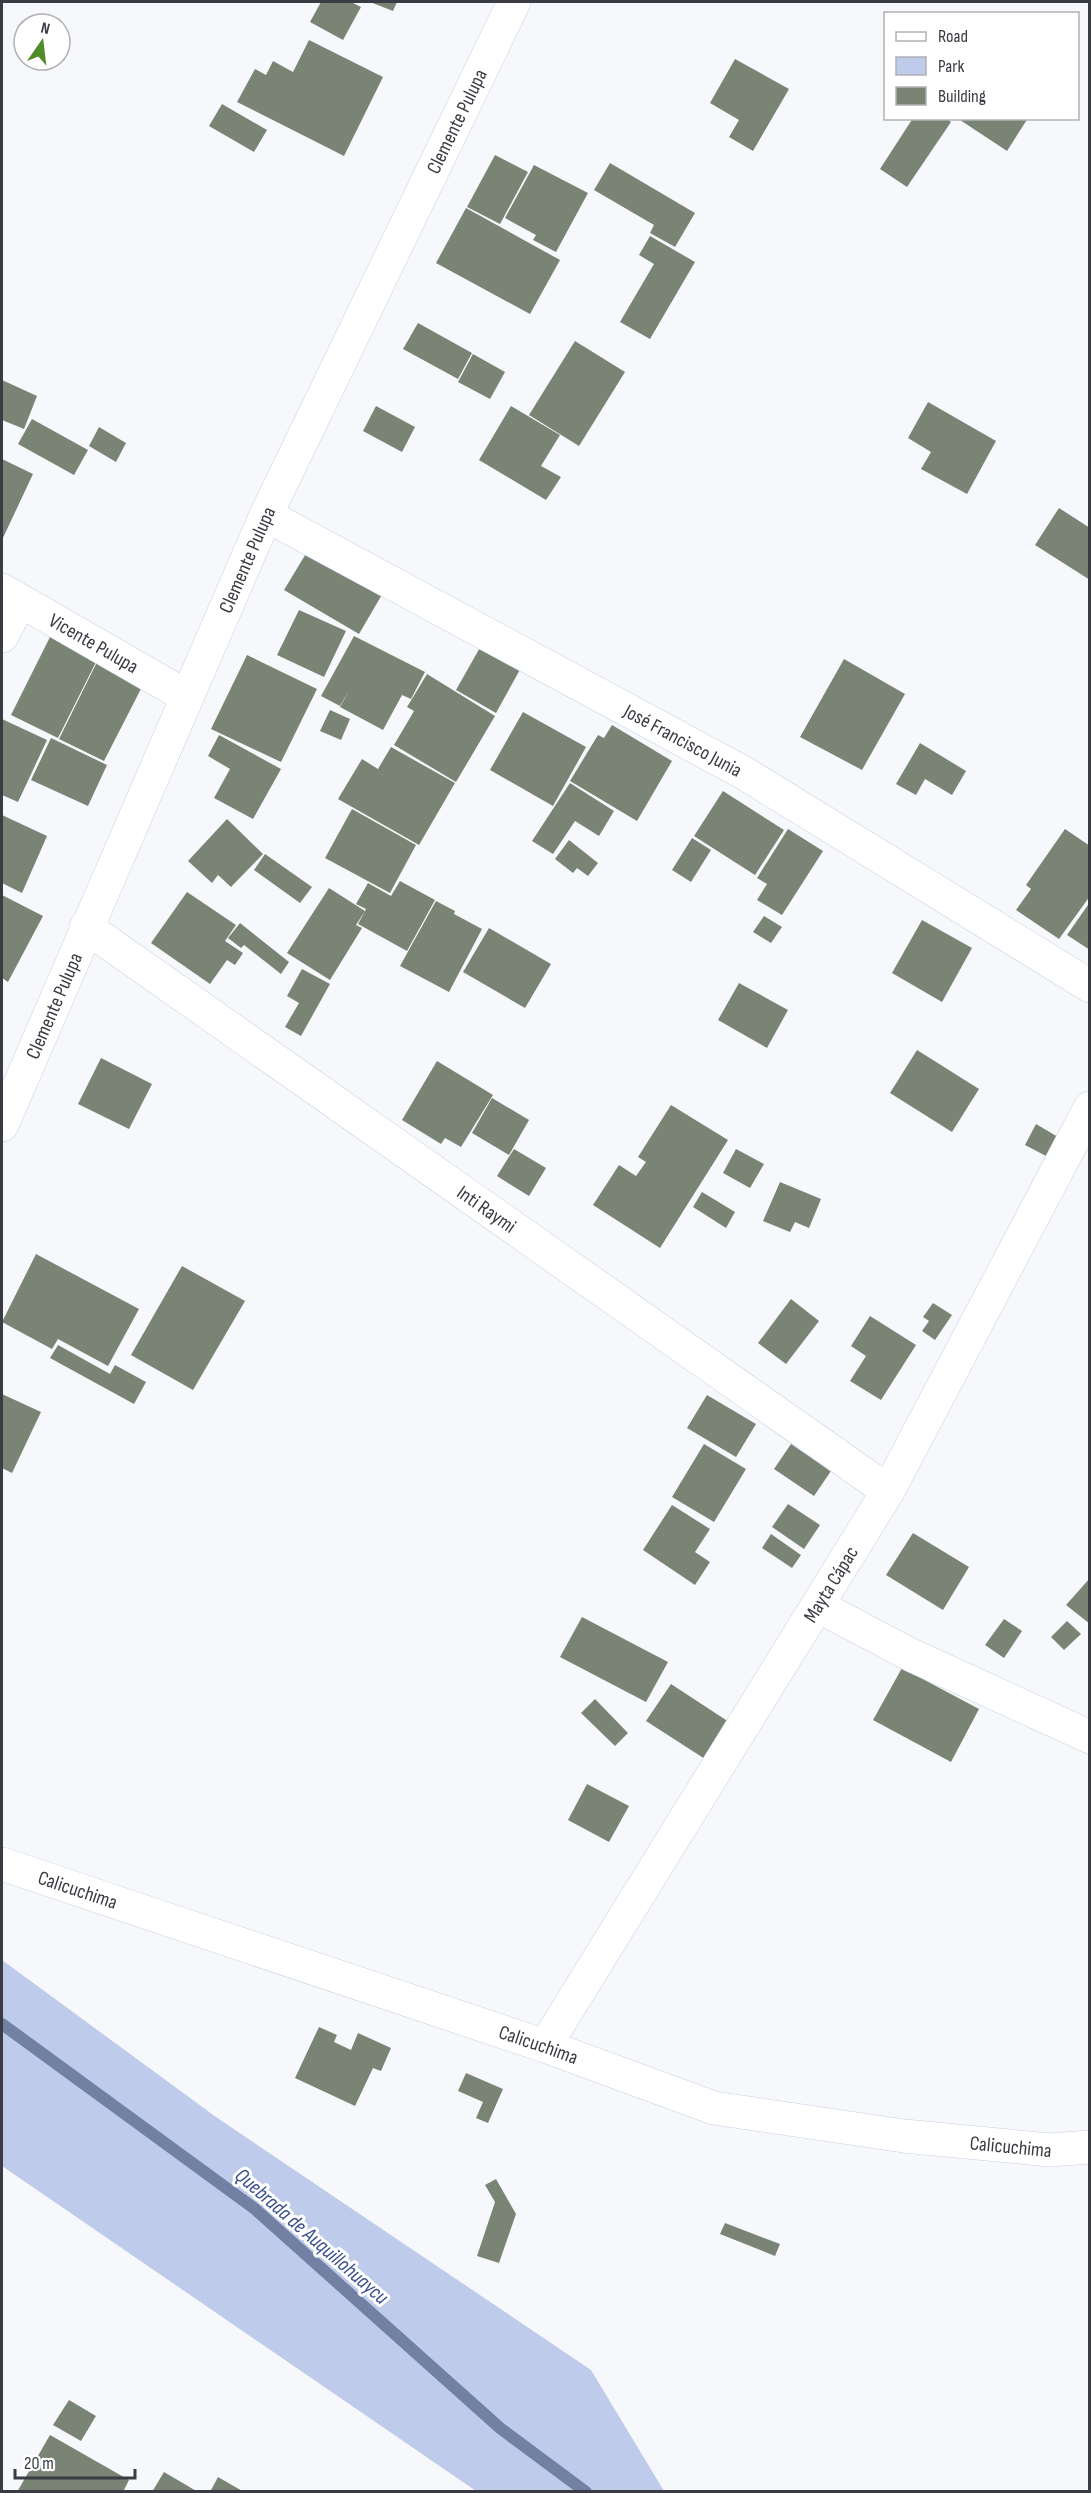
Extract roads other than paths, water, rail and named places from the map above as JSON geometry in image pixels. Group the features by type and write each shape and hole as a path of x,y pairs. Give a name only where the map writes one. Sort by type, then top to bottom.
{"street":[{"name":"Clemente Pulupa","path":"2,1125 266,515 514,2"},
{"name":"José Francisco Junia","path":"266,515 744,772 1089,986"},
{"name":"Vicente Pulupa","path":"11,595 186,696"},
{"path":"2,636 11,595"},
{"name":"Inti Raymi","path":"86,927 888,1491"},
{"name":"Mayta Cápac","path":"545,2046 888,1491 1089,1108"},
{"path":"818,1606 911,1655 1089,1737"},
{"name":"Calicuchima","path":"2,1864 545,2046 714,2108 904,2136 1050,2150 1089,2147"}],"waterway":[{"name":"Quebrada de Auquillohuaycu","path":"2,2024 255,2209 500,2428 586,2492"}]}
